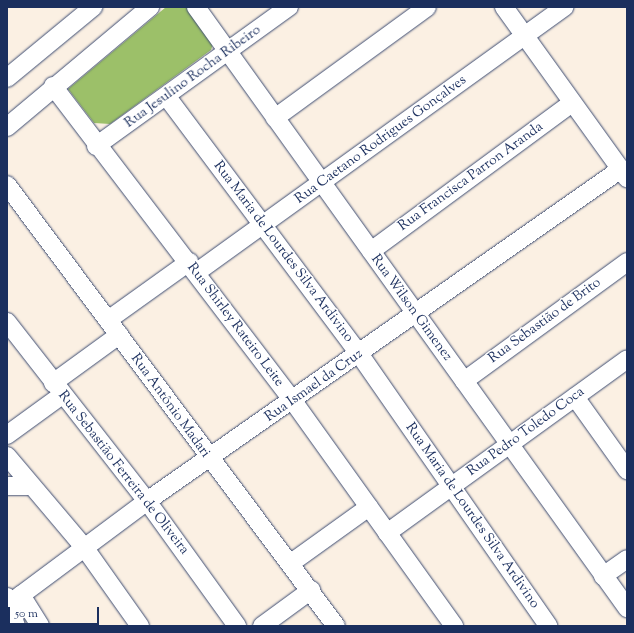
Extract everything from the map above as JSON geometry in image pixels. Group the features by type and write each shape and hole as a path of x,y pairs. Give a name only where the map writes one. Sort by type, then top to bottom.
{"street":[{"path":"7,78 93,7"},
{"path":"7,127 150,7"},
{"name":"Rua Wilson Gimenez","path":"196,7 627,608"},
{"name":"Rua Jesulino Rocha Ribeiro","path":"96,146 167,97 289,7"},
{"path":"275,118 427,7"},
{"path":"504,7 526,35 572,103 624,174"},
{"name":"Rua Caetano Rodrigues Gonçalves","path":"108,320 263,224 322,183 564,7"},
{"name":"Rua Shirley Rateiro Leite","path":"54,86 96,146 193,267 388,533 454,626"},
{"name":"Rua Maria de Lourdes Silva Ardivino","path":"167,97 360,354 450,487 548,626"},
{"name":"Rua Francisca Parron Aranda","path":"371,251 572,103"},
{"name":"Rua Ismael da Cruz","path":"12,599 148,501 209,460 416,314 624,174"},
{"name":"Rua Antônio Madari","path":"7,185 108,320 209,460 291,563 336,626"},
{"name":"Rua Sebastião de Brito","path":"464,381 627,262"},
{"name":"Rua Sebastião Ferreira de Oliveira","path":"7,322 58,389 148,501 237,626"},
{"path":"7,435 119,335"},
{"name":"Rua Pedro Toledo Coca","path":"388,533 627,359"},
{"path":"575,397 627,470"},
{"path":"7,456 30,486 84,547 140,626"},
{"path":"7,486 30,486"},
{"path":"291,563 369,507"},
{"path":"603,576 627,559"},
{"path":"262,626 311,590"},
{"path":"12,599 16,626"},
{"path":"12,599 40,626"}],"green space":[{"path":"166,7 188,7 213,44 211,50 110,124 94,123 68,89"}]}
